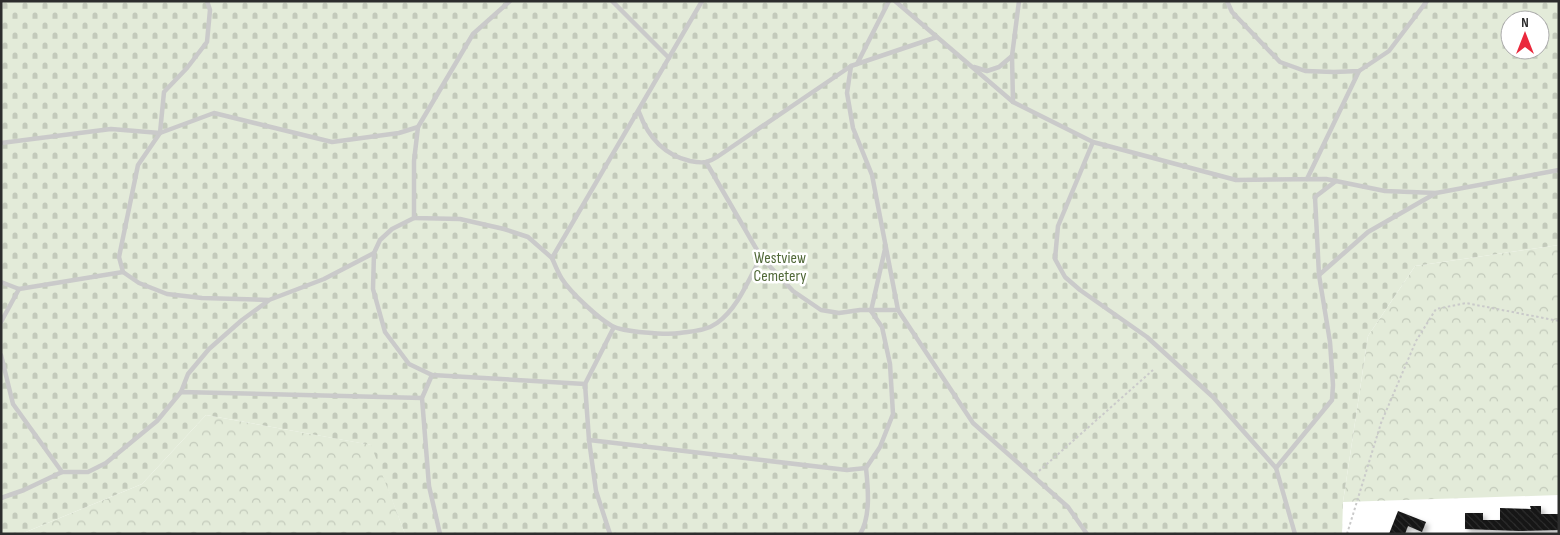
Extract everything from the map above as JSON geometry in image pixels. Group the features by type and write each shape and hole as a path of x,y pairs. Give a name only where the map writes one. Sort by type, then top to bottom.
{"lane":[{"path":"207,1 210,10 207,42 187,68 164,92 160,133 138,165 119,257 123,272 139,283 168,294 202,298 270,300"},
{"path":"414,218 414,161 418,127 473,34 510,1"},
{"path":"612,1 669,58"},
{"path":"552,258 639,112 702,1"},
{"path":"856,64 889,1"},
{"path":"895,1 1013,102 1093,142 1236,180 1326,179 1385,191 1436,193 1559,170"},
{"path":"1013,102 1012,56 1019,1"},
{"path":"1227,1 1232,12 1280,62 1306,71 1359,71"},
{"path":"1307,179 1359,71 1389,51 1427,1"},
{"path":"639,112 643,124 665,151 677,158 695,162 706,162 717,157 851,66 937,37"},
{"path":"970,66 987,71 999,67 1012,56"},
{"path":"851,66 847,93 853,128 872,175 898,310 972,423 1068,507 1087,534"},
{"path":"1,143 111,129 160,133 214,113 332,142 399,133 418,127"},
{"path":"1093,142 1058,226 1055,259 1064,277 1147,337 1213,397 1276,468 1295,534"},
{"path":"706,162 761,256 793,291 822,310 839,313 860,310 898,310"},
{"path":"1276,468 1332,400 1333,385 1330,342 1319,275 1315,197 1336,181"},
{"path":"1319,275 1368,232 1436,193"},
{"path":"585,384 432,375 409,364 385,332 373,289 374,253 380,240 392,229 414,218 460,219 504,229 528,237 552,258 562,280 586,305 614,327 640,332 671,334 703,330 725,316 741,295 761,256"},
{"path":"860,534 864,531 869,493 866,468 880,446 892,414 890,364 882,327 871,311 886,247"},
{"path":"1,498 24,490 62,472 88,472 106,463 157,421 181,392 188,374 209,349 242,320 270,300 324,279 374,253"},
{"path":"1,282 19,289 123,272"},
{"path":"1,322 19,289"},
{"path":"610,534 596,491 589,440 585,384 614,327"},
{"path":"1,355 13,404 62,472"},
{"path":"432,375 422,398 429,486 440,534"},
{"path":"181,392 422,398"},
{"path":"589,440 847,470 866,468"}],"path":[{"path":"1347,534 1381,423 1416,342 1436,309 1466,303 1559,322"},
{"path":"1033,476 1153,370"}],"green space":[{"name":"Westview Cemetery","path":"1,1 1559,1 1559,245 1415,266 1368,336 1343,502 1342,534 405,534 371,445 206,415 142,484 21,534 1,534"},
{"path":"1559,245 1559,495 1343,502 1368,336 1415,266"},
{"path":"206,415 372,445 405,534 21,534 142,484"}],"building":[{"path":"1530,506 1541,506 1541,514 1559,514 1559,530 1465,529 1465,513 1483,513 1483,520 1500,520 1500,508 1531,509"},
{"path":"1398,511 1426,522 1422,532 1408,526 1405,534 1389,534"}]}
